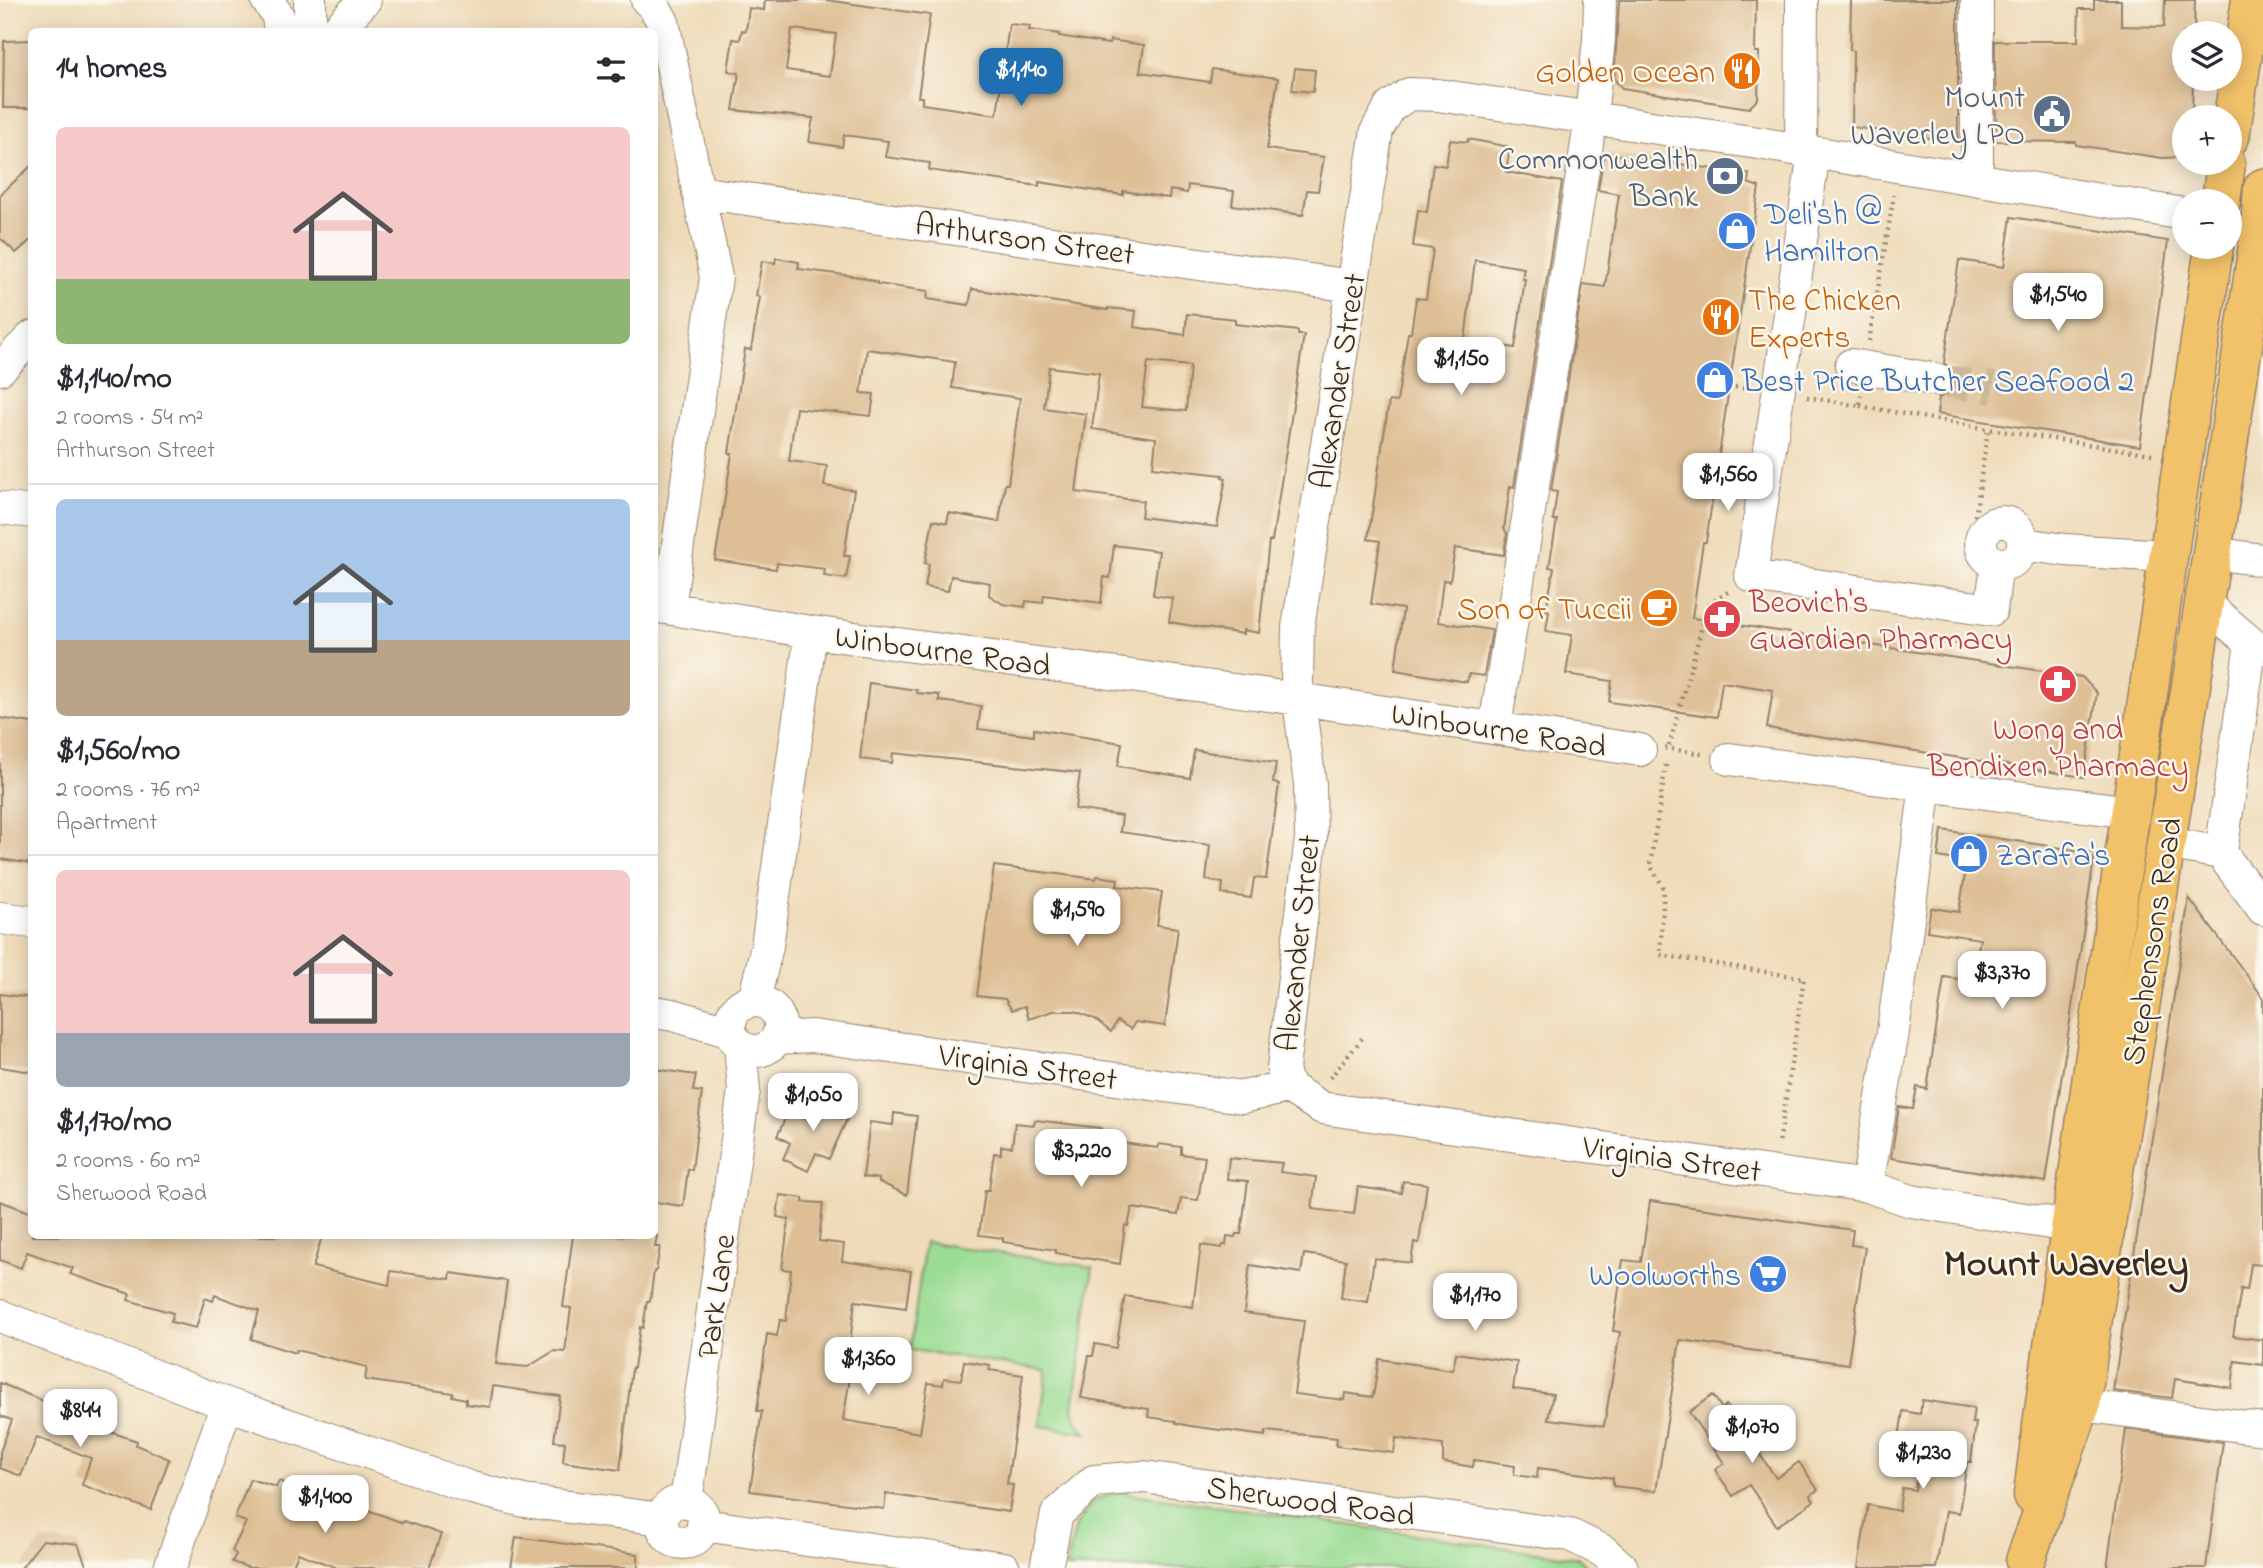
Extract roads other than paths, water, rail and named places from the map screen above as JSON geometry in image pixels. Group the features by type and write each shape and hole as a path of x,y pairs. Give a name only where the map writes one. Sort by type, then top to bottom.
{"main road":[{"path":"2235,105 2250,0"},
{"name":"Stephensons Road","path":"2024,1565 2044,1400 2088,1229 2167,843 2259,238 2263,188"},
{"name":"Stephensons Road","path":"2024,1565 2081,1405 2088,1229 2130,811 2212,259"},
{"path":"2167,556 2212,553"},
{"path":"2044,1400 2081,1405"}],"street":[{"path":"267,0 278,16 280,28"},
{"path":"309,28 310,0"},
{"path":"339,28 365,0"},
{"path":"647,0 663,22 716,277 662,607"},
{"path":"1495,727 1591,118 1600,0"},
{"path":"1802,0 1808,152 1751,576 1977,609 1983,558 1990,561 1982,549 1981,541 1987,528 1993,524 2009,524 2020,533 2023,544 2065,550 2167,556"},
{"path":"1975,178 1977,0"},
{"name":"Alexander Street","path":"1285,1078 1311,838 1310,784 1295,694 1298,627 1377,130 1390,107 1409,94 1438,95 1975,178 2172,212"},
{"name":"Arthurson Street","path":"698,192 1352,286"},
{"path":"0,369 28,341"},
{"path":"1851,365 1938,380"},
{"path":"0,508 28,512"},
{"path":"2212,553 2263,561"},
{"path":"2204,603 2251,643 2221,853"},
{"name":"Winbourne Road","path":"662,607 811,632 1233,691 1295,694 1495,727 1654,749"},
{"name":"Park Lane","path":"681,1531 811,632"},
{"path":"1729,758 2130,811"},
{"path":"1867,1186 1893,1032 1926,785"},
{"path":"2167,843 2221,853 2263,909"},
{"path":"0,918 28,922"},
{"name":"Virginia Street","path":"664,1014 1243,1097 1285,1078 1322,1108 1867,1186 1911,1201 2088,1229"},
{"path":"0,1316 227,1404 471,1488 524,1501 681,1531 1004,1568"},
{"path":"170,1568 227,1404"},
{"path":"2081,1405 2263,1429"},
{"name":"Sherwood Road","path":"1046,1568 1058,1514 1066,1506 1094,1480 1144,1477 1570,1535 1603,1551 1622,1568"}],"tunnel":[{"path":"1938,380 1993,388"}],"place":[{"name":"Golden Ocean","path":"1742,71"},
{"name":"Mount Waverley LPO","path":"2052,114"},
{"name":"Commonwealth Bank","path":"1725,176"},
{"name":"Deli'sh @ Hamilton","path":"1737,231"},
{"name":"The Chicken Experts","path":"1721,317"},
{"name":"Best Price Butcher Seafood 2","path":"1715,380"},
{"name":"Son of Tuccii","path":"1659,608"},
{"name":"Beovich's Guardian Pharmacy","path":"1722,619"},
{"name":"Wong and Bendixen Pharmacy","path":"2058,684"},
{"name":"Zarafa's","path":"1969,854"},
{"name":"Woolworths","path":"1768,1274"}],"district":[{"name":"Mount Waverley","path":"2066,1262"}]}
